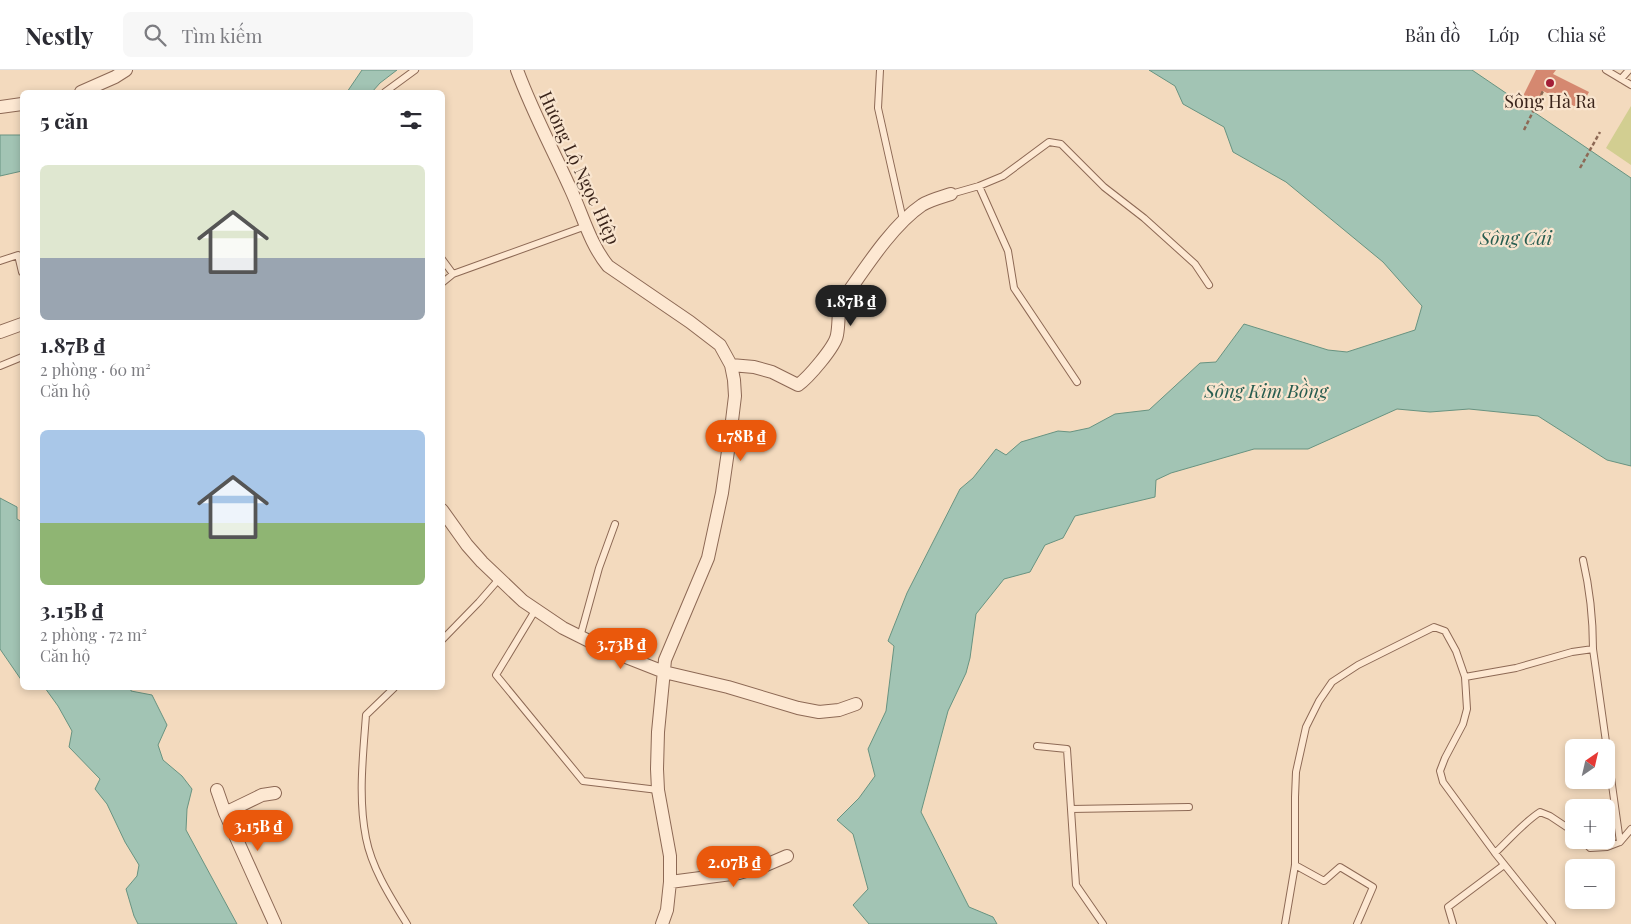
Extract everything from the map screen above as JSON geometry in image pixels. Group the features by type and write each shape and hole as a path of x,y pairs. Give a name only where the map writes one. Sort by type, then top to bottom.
{"street":[{"path":"86,90 126,70"},
{"name":"Hương Lộ Ngọc Hiệp","path":"517,70 528,99 598,254 608,266 706,333 720,346 731,365 734,380 735,396 720,502 708,558 665,660 658,732 658,790 670,856 670,882 667,910 662,924"},
{"path":"0,107 20,104"},
{"path":"731,365 754,367 772,372 798,385 806,379 837,338 837,316 840,304 865,268 903,222 923,204 952,194"},
{"path":"0,332 20,325"},
{"path":"447,524 482,562 523,601 580,637 664,672 728,687 798,708 818,712 839,710 856,704"},
{"path":"217,790 225,813 275,924"},
{"path":"225,813 262,795 275,793"},
{"path":"670,882 739,873 766,866 788,856"}],"lane":[{"path":"388,90 415,70"},
{"path":"880,70 878,108 903,222"},
{"path":"1606,70 1631,86"},
{"path":"1621,79 1629,70"},
{"path":"952,194 1003,176 1049,142 1061,144 1104,187 1144,218 1195,264 1209,285"},
{"path":"979,186 1008,251 1014,288 1077,382"},
{"path":"445,281 453,274 586,226"},
{"path":"0,261 18,254 20,263"},
{"path":"445,263 453,274"},
{"path":"0,366 20,359"},
{"path":"580,637 599,568 616,524"},
{"path":"1583,560 1590,587 1593,616 1593,649 1620,842"},
{"path":"445,637 499,579"},
{"path":"536,609 496,675 583,781 658,790"},
{"path":"1285,924 1295,865 1296,772 1306,727 1319,701 1332,682 1358,665 1434,628 1445,631 1456,651 1465,677 1467,709 1458,736 1440,771 1443,782 1504,865 1552,924"},
{"path":"1465,677 1516,668 1572,652 1593,649"},
{"path":"392,690 366,716 362,790 366,838 375,866 407,924"},
{"path":"1037,746 1067,749 1076,885 1103,924"},
{"path":"1071,809 1189,807"},
{"path":"1495,853 1528,820 1540,812 1565,826"},
{"path":"1615,844 1620,842 1631,829"},
{"path":"1295,865 1324,881 1340,867 1374,887 1357,924"},
{"path":"1453,924 1448,907 1504,865"}],"path":[{"path":"1524,130 1543,91"},
{"path":"1580,168 1600,132"}],"shaded area":[{"path":"1631,106 1631,165 1606,148"}],"water":[{"path":"362,70 397,70 374,90 348,90"},
{"path":"1149,70 1472,70 1631,178 1631,466 1607,460 1538,416 1469,409 1430,412 1397,409 1308,449 1254,449 1171,473 1156,480 1155,497 1075,516 1063,538 1045,545 1030,572 1004,579 976,614 966,673 948,711 921,812 969,907 993,917 997,924 869,924 853,905 868,889 853,834 837,820 859,798 875,776 868,749 886,711 894,646 888,641 907,593 960,489 973,478 996,449 1006,455 1021,442 1058,431 1070,432 1089,428 1115,414 1149,410 1200,363 1216,362 1244,324 1328,350 1347,352 1415,330 1422,306 1383,262 1286,182 1233,152 1224,127 1183,104 1175,86"},
{"path":"0,135 20,135 20,171 0,176"},
{"path":"0,498 17,507 17,519 20,521 20,678 0,649"},
{"path":"46,690 131,690 152,695 167,725 158,745 163,760 182,776 192,789 187,809 186,830 237,924 138,924 126,889 137,876 139,865 125,842 107,804 95,789 100,779 69,747 72,731"}],"building":[{"name":"Sông Hà Ra","path":"1536,70 1556,70 1553,74 1589,92 1580,109 1543,91 1536,106 1522,98"}],"place":[{"name":"Sông Hà Ra","path":"1550,83"}],"water label":[{"name":"Sông Cái","path":"1516,238"},
{"name":"Sông Kim Bồng","path":"1266,391"}]}
